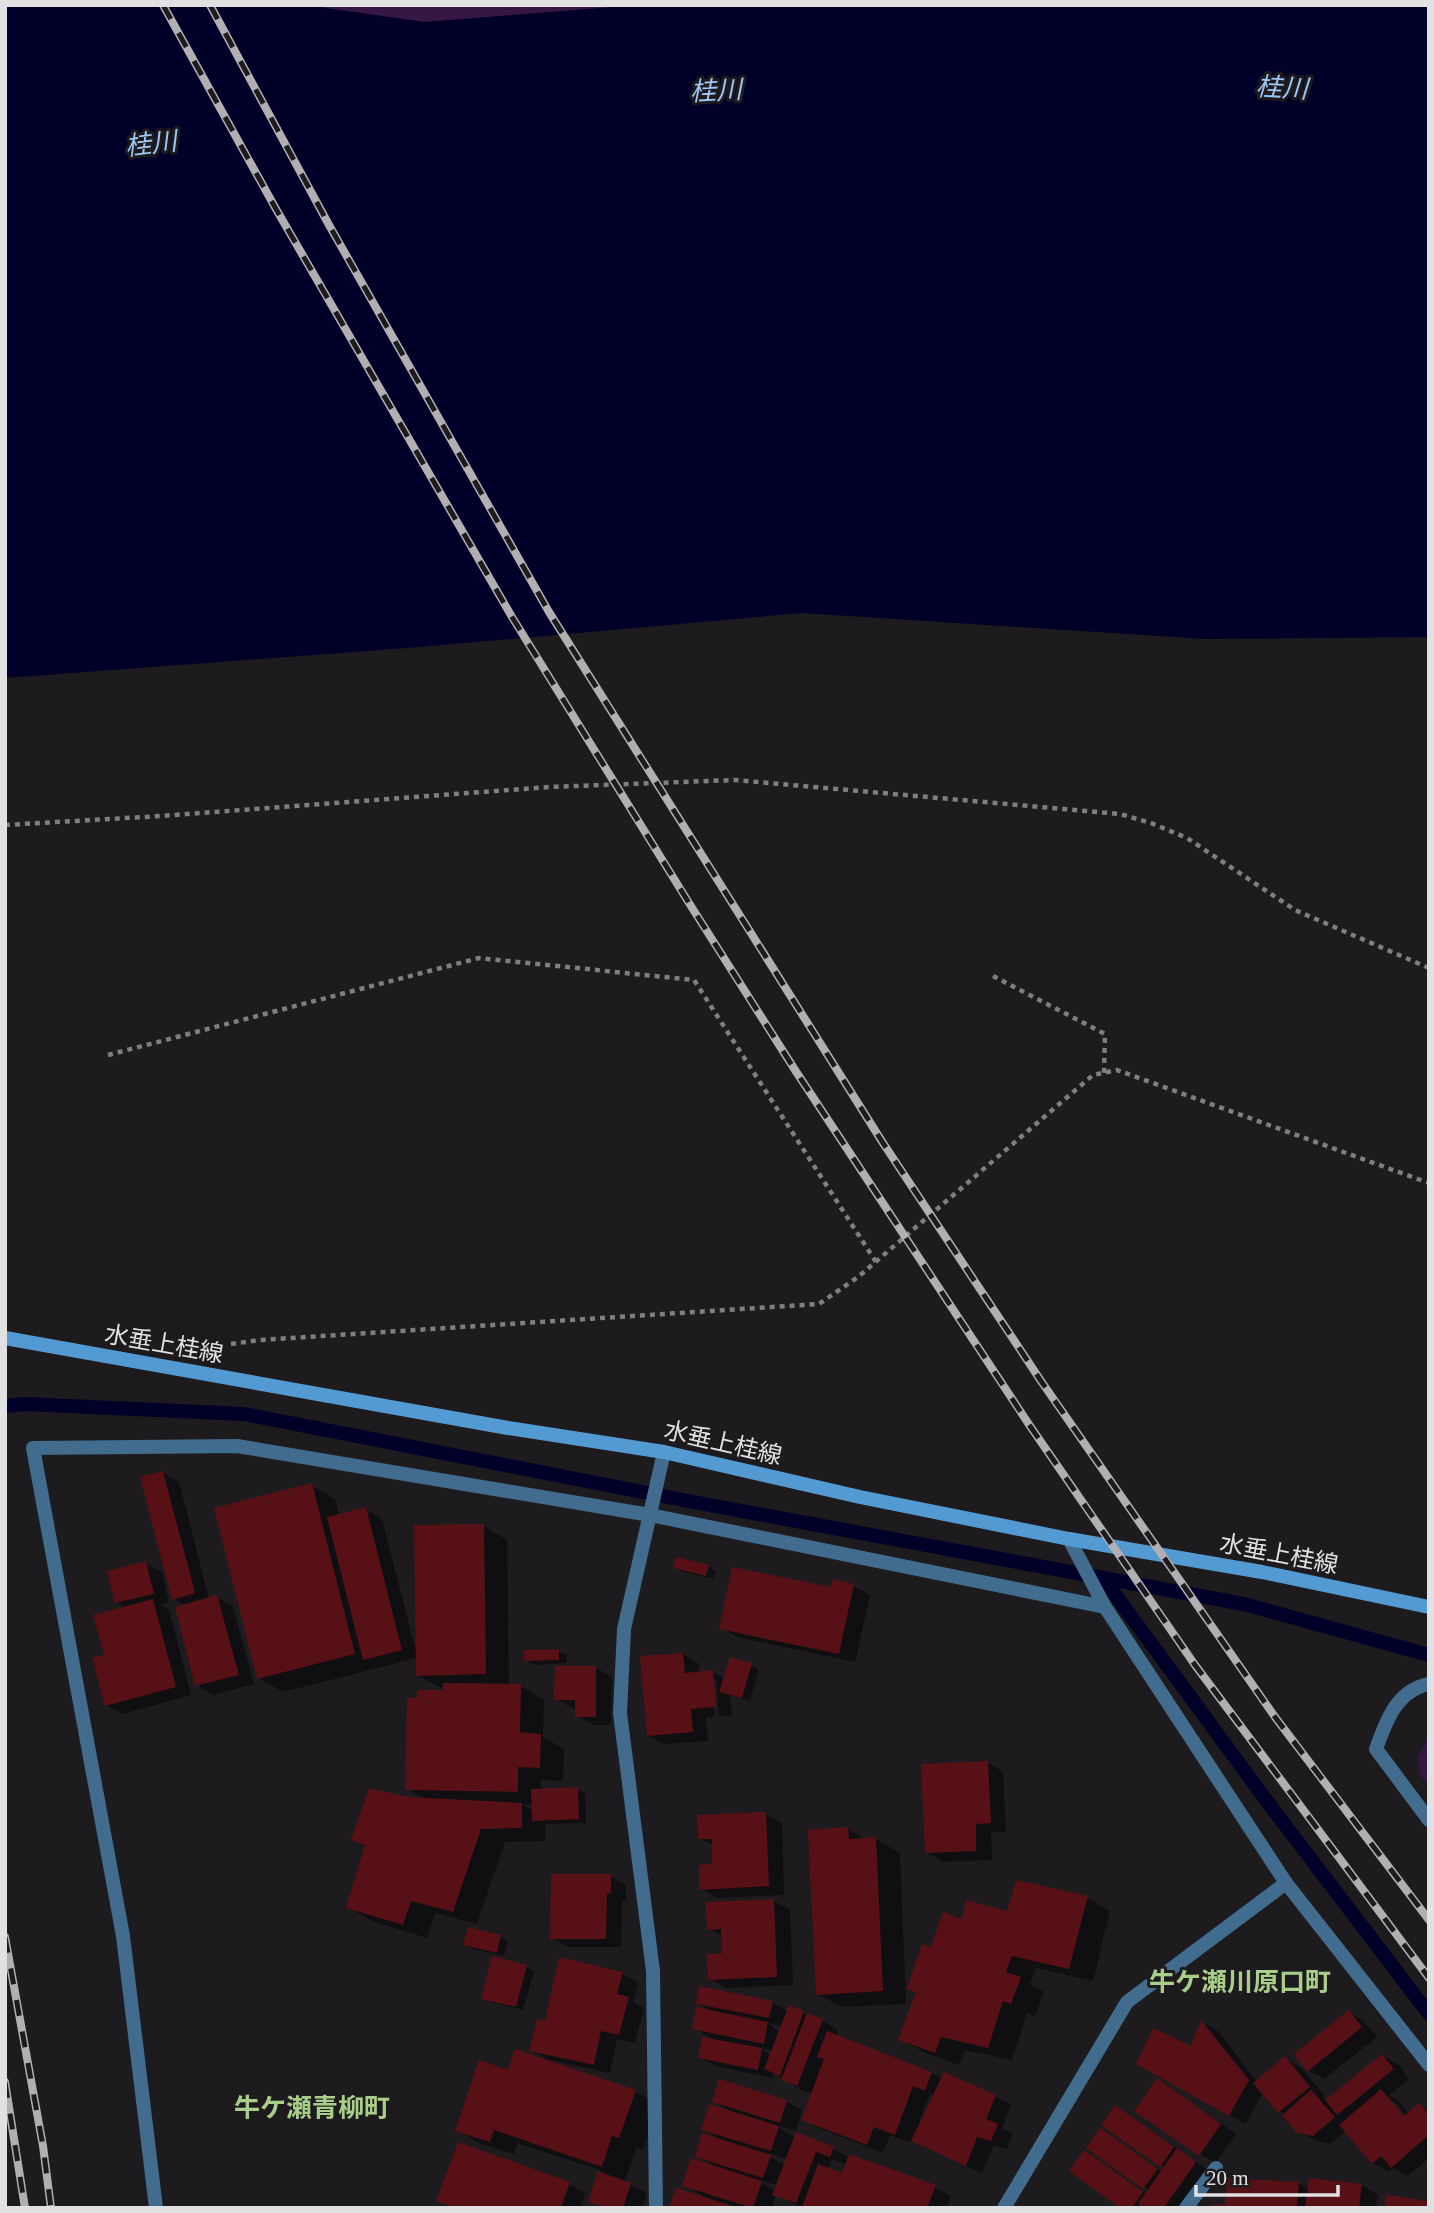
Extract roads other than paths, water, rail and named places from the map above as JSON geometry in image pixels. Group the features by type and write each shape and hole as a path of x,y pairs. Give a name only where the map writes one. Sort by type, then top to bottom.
{"main road":[{"name":"水垂上桂線","path":"5,1338 508,1428 1069,1539 1262,1572 1429,1607"}],"street":[{"path":"156,2208 122,1936 33,1448 237,1446 651,1513 1105,1607"},
{"path":"656,2208 653,1971 620,1713 624,1629 663,1458"},
{"path":"1069,1539 1105,1607 1286,1883 1429,2065"},
{"path":"1429,1684 1415,1686 1401,1699 1385,1723 1376,1749 1429,1820"},
{"path":"1004,2208 1127,2002 1286,1883"},
{"path":"1186,2208 1216,2168"}],"water":[{"name":"桂川","path":"5,5 305,5 424,22 640,5 1429,5 1429,637 1205,639 802,613 420,647 5,678"}],"waterway":[{"path":"5,1406 25,1404 244,1414 704,1504 1244,1604 1429,1655"},
{"path":"1103,1578 1266,1800 1429,2014"}],"railway":[{"path":"163,5 276,209 512,617 795,1070 1030,1426 1195,1665 1429,1978"},
{"path":"210,5 329,225 549,612 883,1143 1041,1381 1275,1717 1429,1920"},
{"path":"5,1937 43,2146 51,2208"},
{"path":"5,2082 25,2208"}],"district":[{"name":"牛ケ瀬川原口町","path":"1240,1982"},
{"name":"牛ケ瀬青柳町","path":"312,2108"}]}
